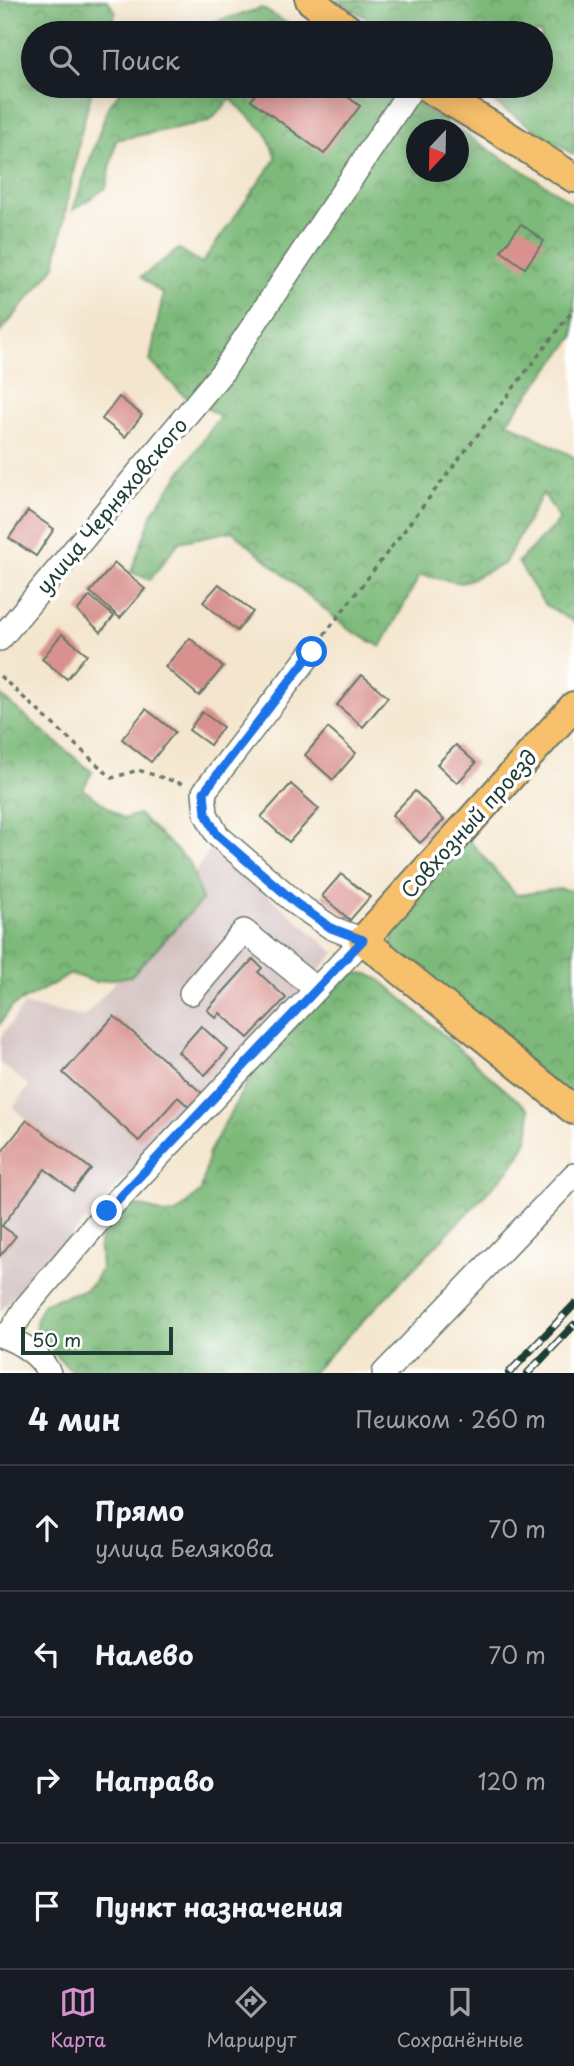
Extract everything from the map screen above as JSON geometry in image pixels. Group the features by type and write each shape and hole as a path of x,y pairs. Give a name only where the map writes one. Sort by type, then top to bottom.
{"main road":[{"path":"310,0 337,21"},
{"path":"445,98 574,178"},
{"name":"Совхозный проезд","path":"363,940 574,706"},
{"path":"363,940 574,1110"}],"street":[{"name":"улица Черняховского","path":"0,639 223,371 405,98"},
{"path":"49,1373 32,1352 4,1336 107,1211 363,940 331,928 297,904 217,835 206,814 204,792 312,652"},
{"path":"191,993 244,931 316,989"},
{"path":"384,1373 574,1175"}],"path":[{"path":"312,652 574,309"},
{"path":"0,676 112,778 138,770 204,792"}],"shaded area":[{"path":"212,847 335,953 0,1312 0,1154 27,1120 13,1108 29,1086 0,1063 0,1038 24,1005 84,1017 134,961"}],"green space":[{"path":"0,0 107,0 116,12 113,21 21,21 21,98 90,98 55,266 0,333"},
{"path":"338,0 574,0 574,155 487,98 553,98 553,21 370,21"},
{"path":"262,8 283,21 218,21"},
{"path":"115,98 408,98 441,119 406,119 406,182 469,182 469,137 574,205 574,337 507,422 574,457 574,622 544,604 518,562 560,520 543,493 504,564 462,583 420,575 381,647 348,629 232,531 179,542 150,580 131,572 153,512 220,416 183,395 150,361 163,294 141,277 179,249 202,263 276,158 266,133 231,99 210,121 116,140 106,188 73,210 108,107"},
{"path":"0,695 92,772 83,789 124,819 138,814 190,863 202,900 131,976 95,982 71,974 11,1007 0,1024"},
{"path":"468,839 516,895 560,889 574,891 574,1020 571,1025 574,1031 574,1100 391,949 397,909"},
{"path":"354,973 368,974 382,981 529,1109 530,1127 527,1140 511,1168 312,1373 75,1373 36,1332 36,1319 44,1303 86,1289 94,1282 101,1269 99,1243 109,1222 123,1208 137,1206 163,1214 176,1213 201,1191 209,1152 255,1068 307,1013"}],"building":[{"path":"349,98 360,106 324,154 251,100"},
{"path":"521,224 544,241 525,268 501,251"},
{"path":"119,397 142,415 125,437 102,419"},
{"path":"28,511 54,529 36,556 9,538"},
{"path":"115,563 145,589 120,618 90,592"},
{"path":"219,584 253,612 237,631 203,602"},
{"path":"90,596 114,616 101,632 77,611"},
{"path":"62,634 87,654 67,679 42,659"},
{"path":"190,638 223,667 199,696 165,667"},
{"path":"362,675 388,697 363,727 337,705"},
{"path":"146,709 175,732 151,762 122,739"},
{"path":"202,712 223,727 210,745 189,730"},
{"path":"328,728 356,753 333,780 305,755"},
{"path":"456,745 476,763 457,783 437,764"},
{"path":"291,784 319,809 289,842 261,817"},
{"path":"415,791 444,820 420,843 392,815"},
{"path":"341,874 370,897 350,920 322,896"},
{"path":"253,959 262,968 258,972 286,998 248,1038 220,1013 216,1018 207,1010"},
{"path":"114,1016 203,1094 190,1108 178,1097 139,1141 63,1073"},
{"path":"201,1026 228,1050 205,1075 178,1052"},
{"path":"27,1120 91,1169 73,1191 45,1169 2,1226 16,1236 0,1256 0,1154"}],"railway":[{"path":"509,1373 574,1305"},
{"path":"528,1373 574,1325"}],"route":[{"path":"107,1211 363,940 331,928 297,904 217,835 206,814 204,792 312,652"}]}
